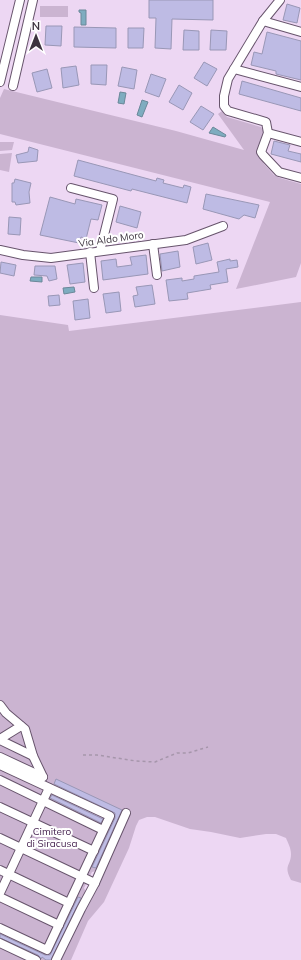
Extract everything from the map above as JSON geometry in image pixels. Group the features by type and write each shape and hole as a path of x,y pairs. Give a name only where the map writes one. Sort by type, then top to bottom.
{"street":[{"path":"0,82 20,0"},
{"path":"13,86 33,0"},
{"path":"280,0 263,21 228,79 224,96 224,106 228,111 266,122 268,133 261,152 279,172 301,178"},
{"path":"263,21 301,32"},
{"path":"7,54 20,54"},
{"path":"234,69 301,88"},
{"path":"268,133 301,142"},
{"path":"71,188 113,199 100,251"},
{"name":"Via Aldo Moro","path":"0,250 23,255 51,258 186,240 222,226"},
{"path":"153,244 157,275"},
{"path":"90,252 94,288"},
{"path":"0,706 3,712 25,729 33,756 43,777 0,757"},
{"path":"1,737 21,726"},
{"path":"1,737 33,756"},
{"path":"0,765 110,816 47,950 0,928"},
{"path":"0,780 103,830"},
{"path":"0,893 34,823 49,788"},
{"path":"0,807 94,851"},
{"path":"56,960 95,883 126,813"},
{"path":"0,838 95,883"},
{"path":"0,870 69,902"},
{"path":"0,896 59,925"},
{"path":"0,943 36,960"}],"path":[{"path":"83,755 97,755 136,761 155,762 177,753 188,753 208,747"}],"green space":[{"path":"40,6 68,6 68,17 40,17"},
{"path":"4,89 176,131 244,150 218,114 222,111 227,117 261,127 264,132 258,147 259,155 264,164 274,175 301,184 301,263 296,277 236,289 270,202 0,134 0,98"},
{"path":"0,142 14,142 12,150 0,151"},
{"path":"12,153 9,172 0,170 0,154"},
{"name":"Cimitero di Siracusa","path":"301,302 301,883 291,880 289,875 287,868 291,858 291,852 286,838 276,834 266,834 240,838 190,829 155,817 147,817 139,820 129,848 104,902 88,921 71,960 58,960 96,871 92,872 84,888 86,892 53,960 0,960 0,315 68,325 69,331"}],"water":[{"path":"79,10 86,10 86,25 81,25 81,13"},
{"path":"120,92 126,93 124,104 118,103"},
{"path":"142,100 148,102 142,117 137,115"},
{"path":"213,127 226,135 225,137 209,133"},
{"path":"31,277 42,277 42,282 30,281"},
{"path":"74,287 75,292 64,294 63,288"}],"building":[{"path":"149,0 213,0 213,20 172,19 171,49 155,48 156,18 149,18"},
{"path":"287,4 300,8 297,23 283,20"},
{"path":"46,26 62,26 61,46 45,45"},
{"path":"74,27 116,28 116,48 74,47"},
{"path":"128,28 144,28 143,48 128,48"},
{"path":"184,30 199,31 199,50 183,50"},
{"path":"211,30 227,31 226,50 210,50"},
{"path":"267,32 301,41 301,80 276,74 276,71 251,65 254,52 262,54"},
{"path":"204,62 217,69 207,86 194,78"},
{"path":"91,65 107,65 106,85 91,84"},
{"path":"76,66 79,85 63,88 61,68"},
{"path":"122,67 137,70 134,89 118,86"},
{"path":"47,69 52,88 37,92 32,73"},
{"path":"151,74 166,79 159,97 145,92"},
{"path":"242,81 301,98 301,111 239,94"},
{"path":"179,85 192,93 183,110 169,102"},
{"path":"201,106 214,114 203,130 190,122"},
{"path":"274,141 290,145 288,151 301,154 301,162 271,154"},
{"path":"29,147 38,150 37,161 18,163 16,155 28,152"},
{"path":"78,160 156,181 157,178 164,180 163,183 183,188 184,185 191,187 187,203 132,189 131,191 74,176"},
{"path":"15,179 31,183 29,192 30,203 16,205 15,202 12,202 12,183 14,183"},
{"path":"206,194 259,205 255,218 244,215 239,219 203,209"},
{"path":"50,197 75,204 76,199 102,205 98,220 91,219 86,239 81,237 79,243 40,235"},
{"path":"120,206 141,212 137,228 116,222"},
{"path":"9,217 21,218 20,235 8,234"},
{"path":"208,243 212,260 196,264 193,247"},
{"path":"178,251 180,267 162,271 160,254"},
{"path":"146,255 148,274 103,280 101,261 116,259 117,267 132,265 130,257"},
{"path":"230,259 230,261 237,260 238,267 226,269 228,282 210,285 211,289 187,293 188,299 169,301 166,280 182,278 182,281 194,279 194,276 219,272 217,262"},
{"path":"1,262 16,265 14,276 0,273"},
{"path":"83,263 85,282 70,284 67,265"},
{"path":"35,266 55,266 57,279 49,281 47,276 34,275"},
{"path":"152,285 155,304 135,307 133,296 138,295 136,287"},
{"path":"119,292 121,311 106,313 103,294"},
{"path":"59,295 60,305 49,306 48,296"},
{"path":"88,299 90,318 75,320 73,301"},
{"path":"56,779 122,810 96,868 92,867 115,818 115,813 54,784"},
{"path":"52,795 103,819 101,823 50,798"},
{"path":"78,897 81,898 51,960 46,960 42,957 41,959 38,955 0,938 0,934 45,955 50,955"}]}
